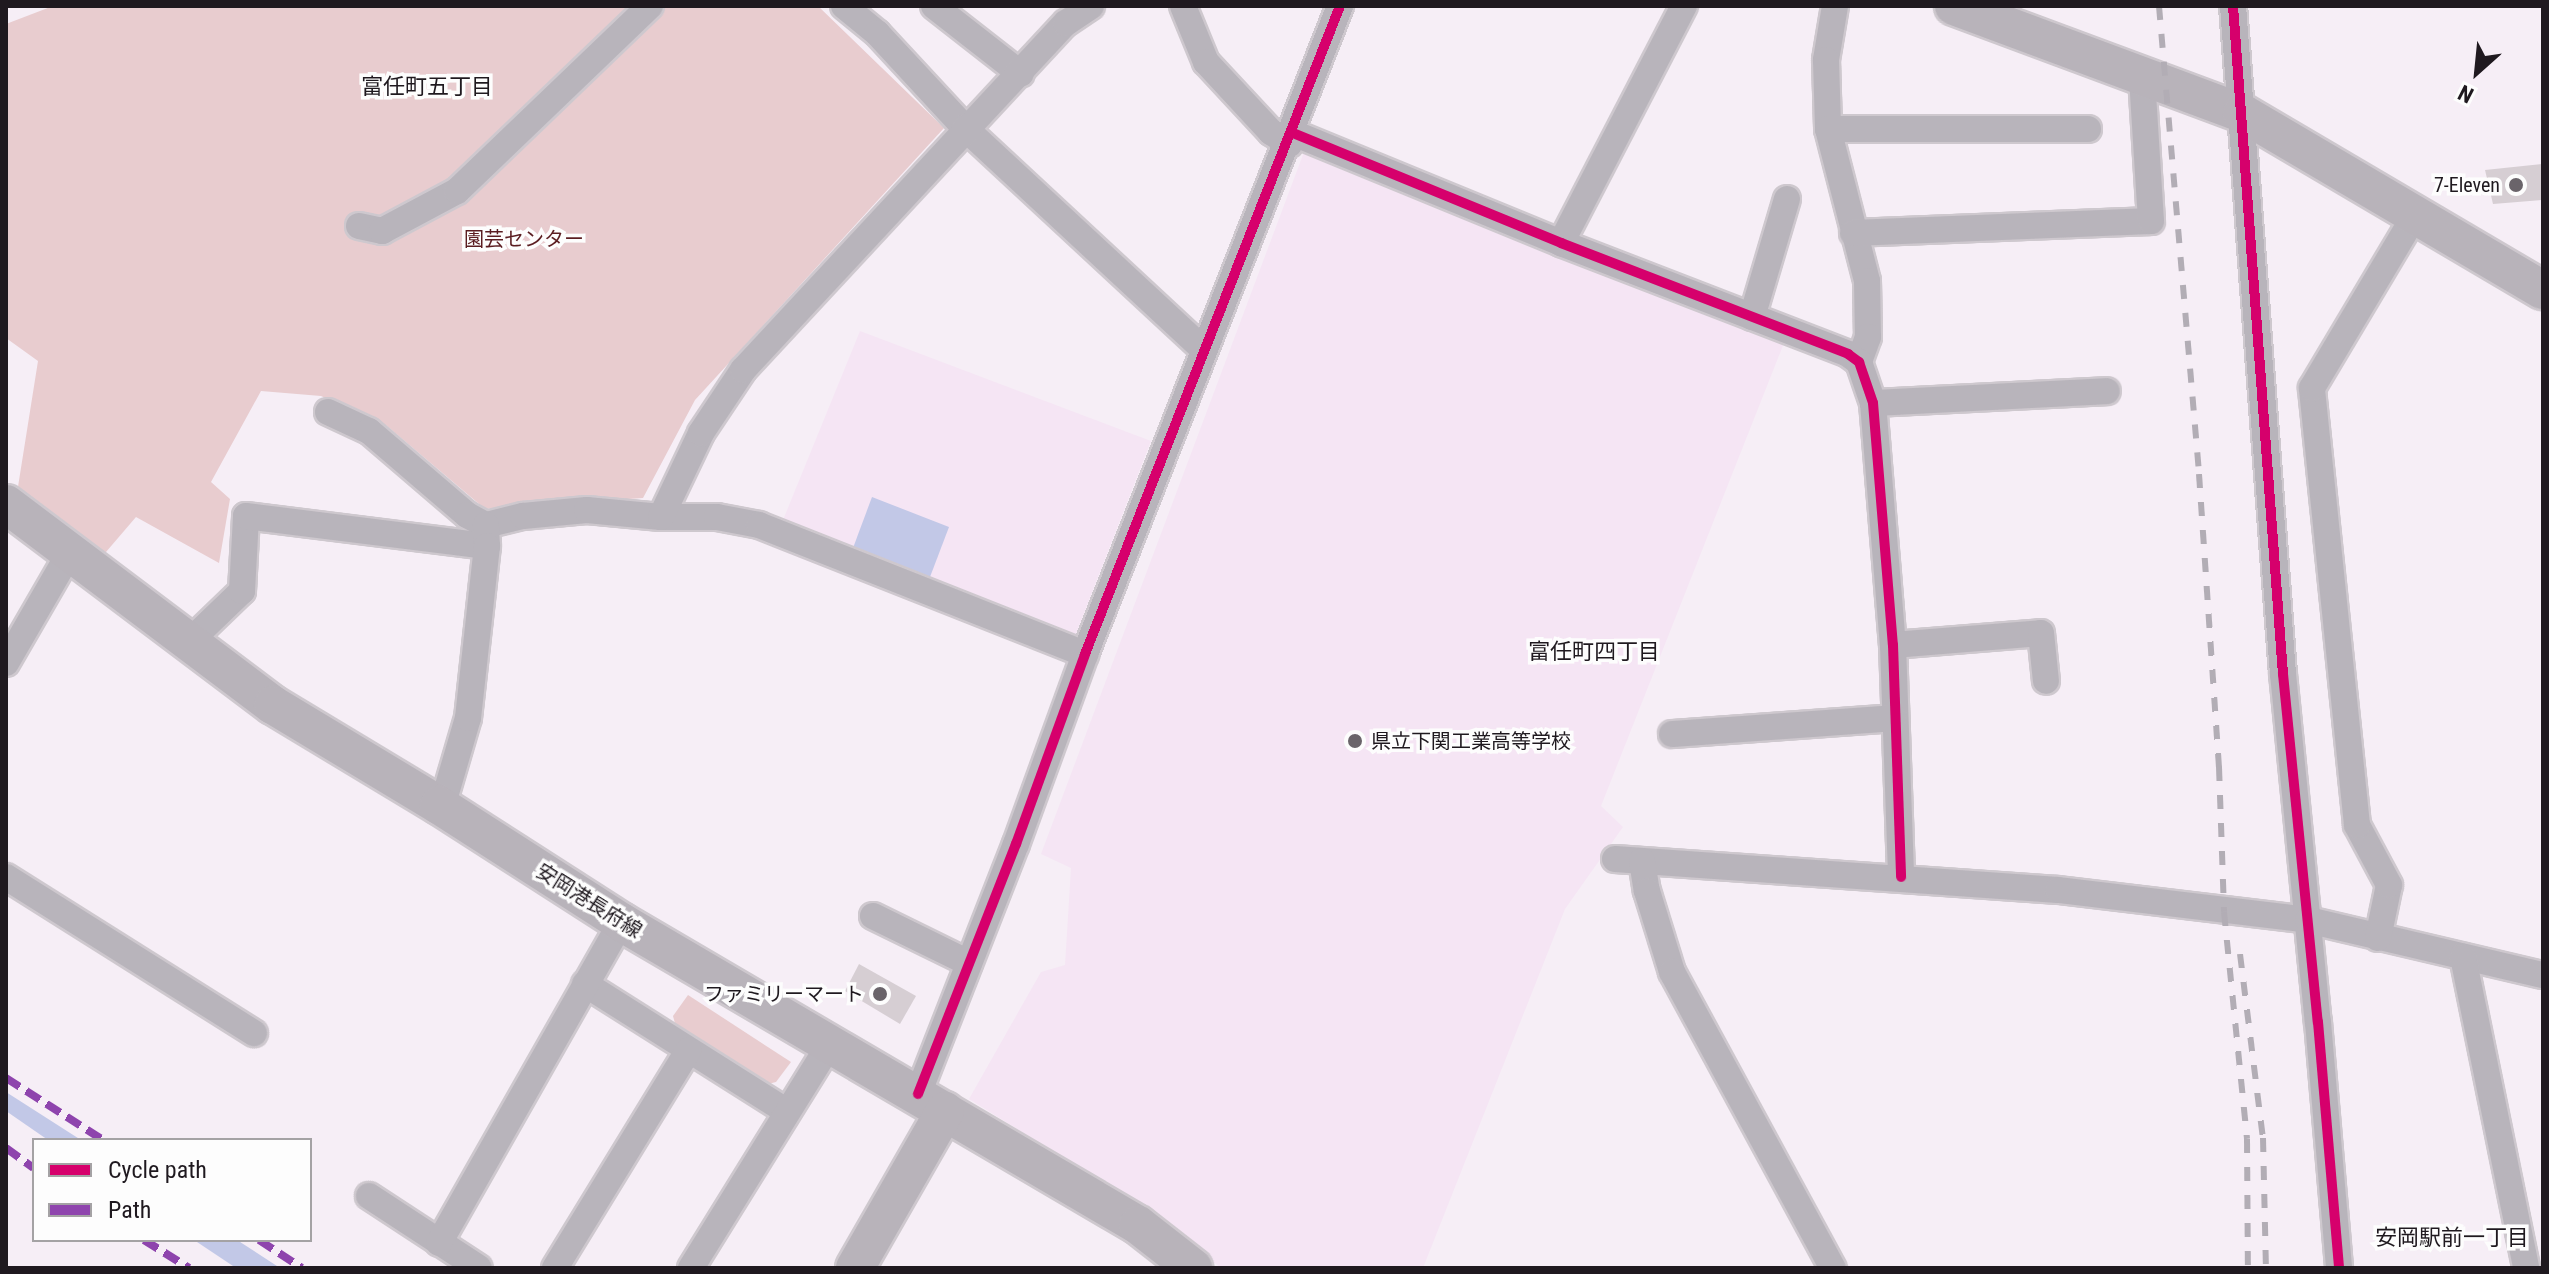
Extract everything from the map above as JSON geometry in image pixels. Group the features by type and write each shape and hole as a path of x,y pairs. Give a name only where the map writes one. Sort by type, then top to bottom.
{"main road":[{"path":"1954,6 2242,113 2414,217 2543,290"},
{"name":"安岡港長府線","path":"6,504 273,705 439,805 621,922 1138,1225 1193,1268"},
{"path":"855,1268 931,1102"}],"street":[{"path":"359,226 382,231 457,191 650,6"},
{"path":"844,6 877,33 965,128 1203,349"},
{"path":"934,6 1021,74"},
{"path":"661,517 701,433 743,370 965,128 1021,74 1066,23 1091,6"},
{"path":"1183,6 1206,62 1271,132 1848,354 1859,362 1873,403 1893,645 1893,718 1901,877"},
{"path":"931,1102 969,963 1203,349 1291,138 1340,6"},
{"path":"1561,243 1684,6"},
{"path":"1835,6 1826,60 1828,129 1867,281 1868,337 1859,362"},
{"path":"2233,6 2283,674 2339,1268"},
{"path":"1853,233 2151,221 2142,78"},
{"path":"1828,129 2088,129"},
{"path":"1752,317 1787,199"},
{"path":"2378,938 2389,885 2357,825 2312,388 2414,217"},
{"path":"1873,403 2037,403 2107,391"},
{"path":"328,412 369,431 467,515 486,536 468,718 446,793 439,805"},
{"path":"188,643 242,591 246,516 486,536 523,516 587,510 661,517 717,517 759,525 1085,654"},
{"path":"6,663 69,554"},
{"path":"1893,645 2041,633 2046,681"},
{"path":"1672,734 1893,718"},
{"path":"1615,859 2058,890 2308,920 2543,975"},
{"path":"1642,861 1647,891 1672,972 1833,1268"},
{"path":"6,877 162,963 254,1033"},
{"path":"873,916 969,963"},
{"path":"439,1243 621,922"},
{"path":"2463,957 2526,1268"},
{"path":"585,984 786,1111"},
{"path":"691,1268 830,1044"},
{"path":"555,1268 688,1051"},
{"path":"369,1196 479,1268"}],"shaded area":[{"name":"県立下関工業高等学校","path":"1304,152 1784,343 1601,806 1623,827 1565,909 1423,1268 1221,1268 1151,1212 969,1099 1041,972 1065,965 1071,868 1041,854"},
{"path":"860,331 1151,441 1065,662 772,547"}],"green space":[{"name":"園芸センター","path":"53,6 818,6 944,128 695,400 643,498 485,509 387,426 321,396 261,391 211,482 230,499 219,563 136,517 100,559 17,493 38,361 6,338 6,24"},
{"path":"688,995 791,1062 776,1082 764,1085 676,1027 673,1016"}],"water":[{"path":"872,497 949,527 930,577 853,548"},
{"path":"6,1092 78,1138 45,1138 6,1111"},
{"path":"197,1242 240,1242 280,1268 236,1268"}],"building":[{"name":"7-Eleven","path":"2543,164 2543,200 2493,204 2485,170"},
{"name":"ファミリーマート","path":"859,964 916,996 900,1024 845,991"}],"railway":[{"path":"2159,6 2199,474 2219,767 2224,912 2247,1139 2248,1268"},
{"path":"2240,954 2263,1138 2266,1268"}],"marked path":[{"path":"6,1078 100,1138"},
{"path":"6,1148 32,1167"},
{"path":"147,1242 189,1268"},
{"path":"262,1242 302,1268"}],"cycle path":[{"path":"918,1094 1016,844 1085,654 1340,6"},
{"path":"2233,6 2283,674 2339,1268"},
{"path":"1293,133 1561,243 1848,354 1859,362 1873,403 1893,645 1901,877"}],"place":[{"name":"7-Eleven","path":"2516,185"},
{"name":"県立下関工業高等学校","path":"1355,741"},
{"name":"ファミリーマート","path":"880,994"}],"district":[{"name":"富任町五丁目","path":"427,87"},
{"name":"富任町四丁目","path":"1594,652"},
{"name":"安岡駅前一丁目","path":"2452,1238"}]}
